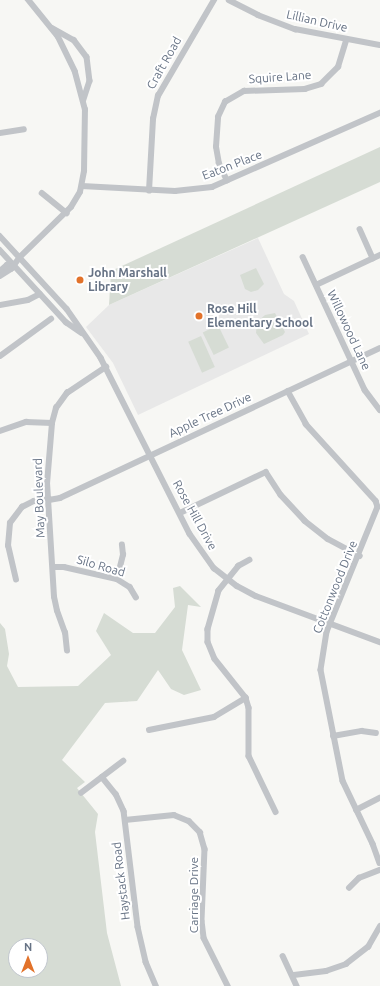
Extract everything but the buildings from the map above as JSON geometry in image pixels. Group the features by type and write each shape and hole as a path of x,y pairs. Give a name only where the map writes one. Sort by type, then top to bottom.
{"street":[{"path":"0,271 16,260 66,213 76,200 82,186 87,139 84,100 73,66 51,28 28,0"},
{"name":"Craft Road","path":"149,191 153,119 158,96 214,0"},
{"name":"Lillian Drive","path":"229,0 278,23 346,40 380,45"},
{"path":"51,28 74,40 87,57 90,81 84,100"},
{"name":"Squire Lane","path":"227,181 219,164 216,147 218,117 225,102 244,90 305,89 321,84 338,67 346,40"},
{"name":"Eaton Place","path":"82,186 149,191 192,191 227,181 380,113"},
{"path":"0,133 24,129"},
{"path":"42,193 66,213"},
{"path":"360,229 373,258"},
{"name":"Rose Hill Drive","path":"0,236 40,294 66,322 83,334"},
{"name":"Rose Hill Drive","path":"0,250 16,260 67,309 106,367 200,551 227,578 256,596 380,642"},
{"path":"316,285 380,255"},
{"name":"Willowood Lane","path":"303,256 365,390 380,410"},
{"path":"0,276 10,270 16,260"},
{"path":"0,305 28,300 40,294"},
{"path":"0,356 51,319"},
{"name":"Apple Tree Drive","path":"16,580 8,546 10,523 22,507 34,501 60,498 380,348"},
{"name":"May Boulevard","path":"67,651 66,633 55,604 47,467 52,422 56,408 67,393 106,367"},
{"name":"Cottonwood Drive","path":"288,391 306,424 376,501 379,507 331,624 324,646 321,670 343,781 380,864"},
{"path":"0,432 26,422 52,422"},
{"path":"180,512 266,472 281,495 305,521 328,539 360,556"},
{"path":"117,580 124,555 122,545"},
{"path":"250,560 239,566 227,578 216,598 208,629 208,642 215,659 246,698 249,708 249,756 276,812"},
{"name":"Silo Road","path":"53,567 64,567 117,580 130,587 136,597"},
{"path":"149,730 214,717 246,698"},
{"path":"333,736 362,731 376,733"},
{"path":"81,793 123,761"},
{"name":"Haystack Road","path":"102,777 120,801 125,820 138,927 146,962 156,986"},
{"path":"356,810 380,798"},
{"name":"Carriage Drive","path":"125,820 174,815 189,821 200,832 205,849 202,921 204,938 228,986"},
{"path":"349,888 359,878 380,870"},
{"path":"294,975 326,971 346,964 368,947 380,926"},
{"path":"283,956 294,975 297,986"}],"shaded area":[{"path":"380,147 380,182 109,305 111,271"},
{"name":"Rose Hill Elementary School","path":"258,238 284,294 294,301 309,334 138,415 113,363 86,327 109,305"},
{"path":"256,268 264,284 258,290 251,292 245,289 240,275"},
{"path":"275,313 285,332 283,335 264,344 256,333 257,322 265,315"},
{"path":"218,325 229,347 214,355 203,332"},
{"path":"201,336 215,367 202,373 188,342"},
{"path":"180,586 201,607 188,605 182,650 201,690 184,695 171,689 158,670 137,701 105,703 62,760 85,782 77,788 98,814 95,832 107,933 121,986 0,986 0,623 5,629 9,654 7,666 18,687 78,686 111,655 96,631 104,613 133,633 155,633 175,607 173,588"}],"place":[{"name":"John Marshall Library","path":"80,280"},
{"name":"Rose Hill Elementary School","path":"199,316"}]}
